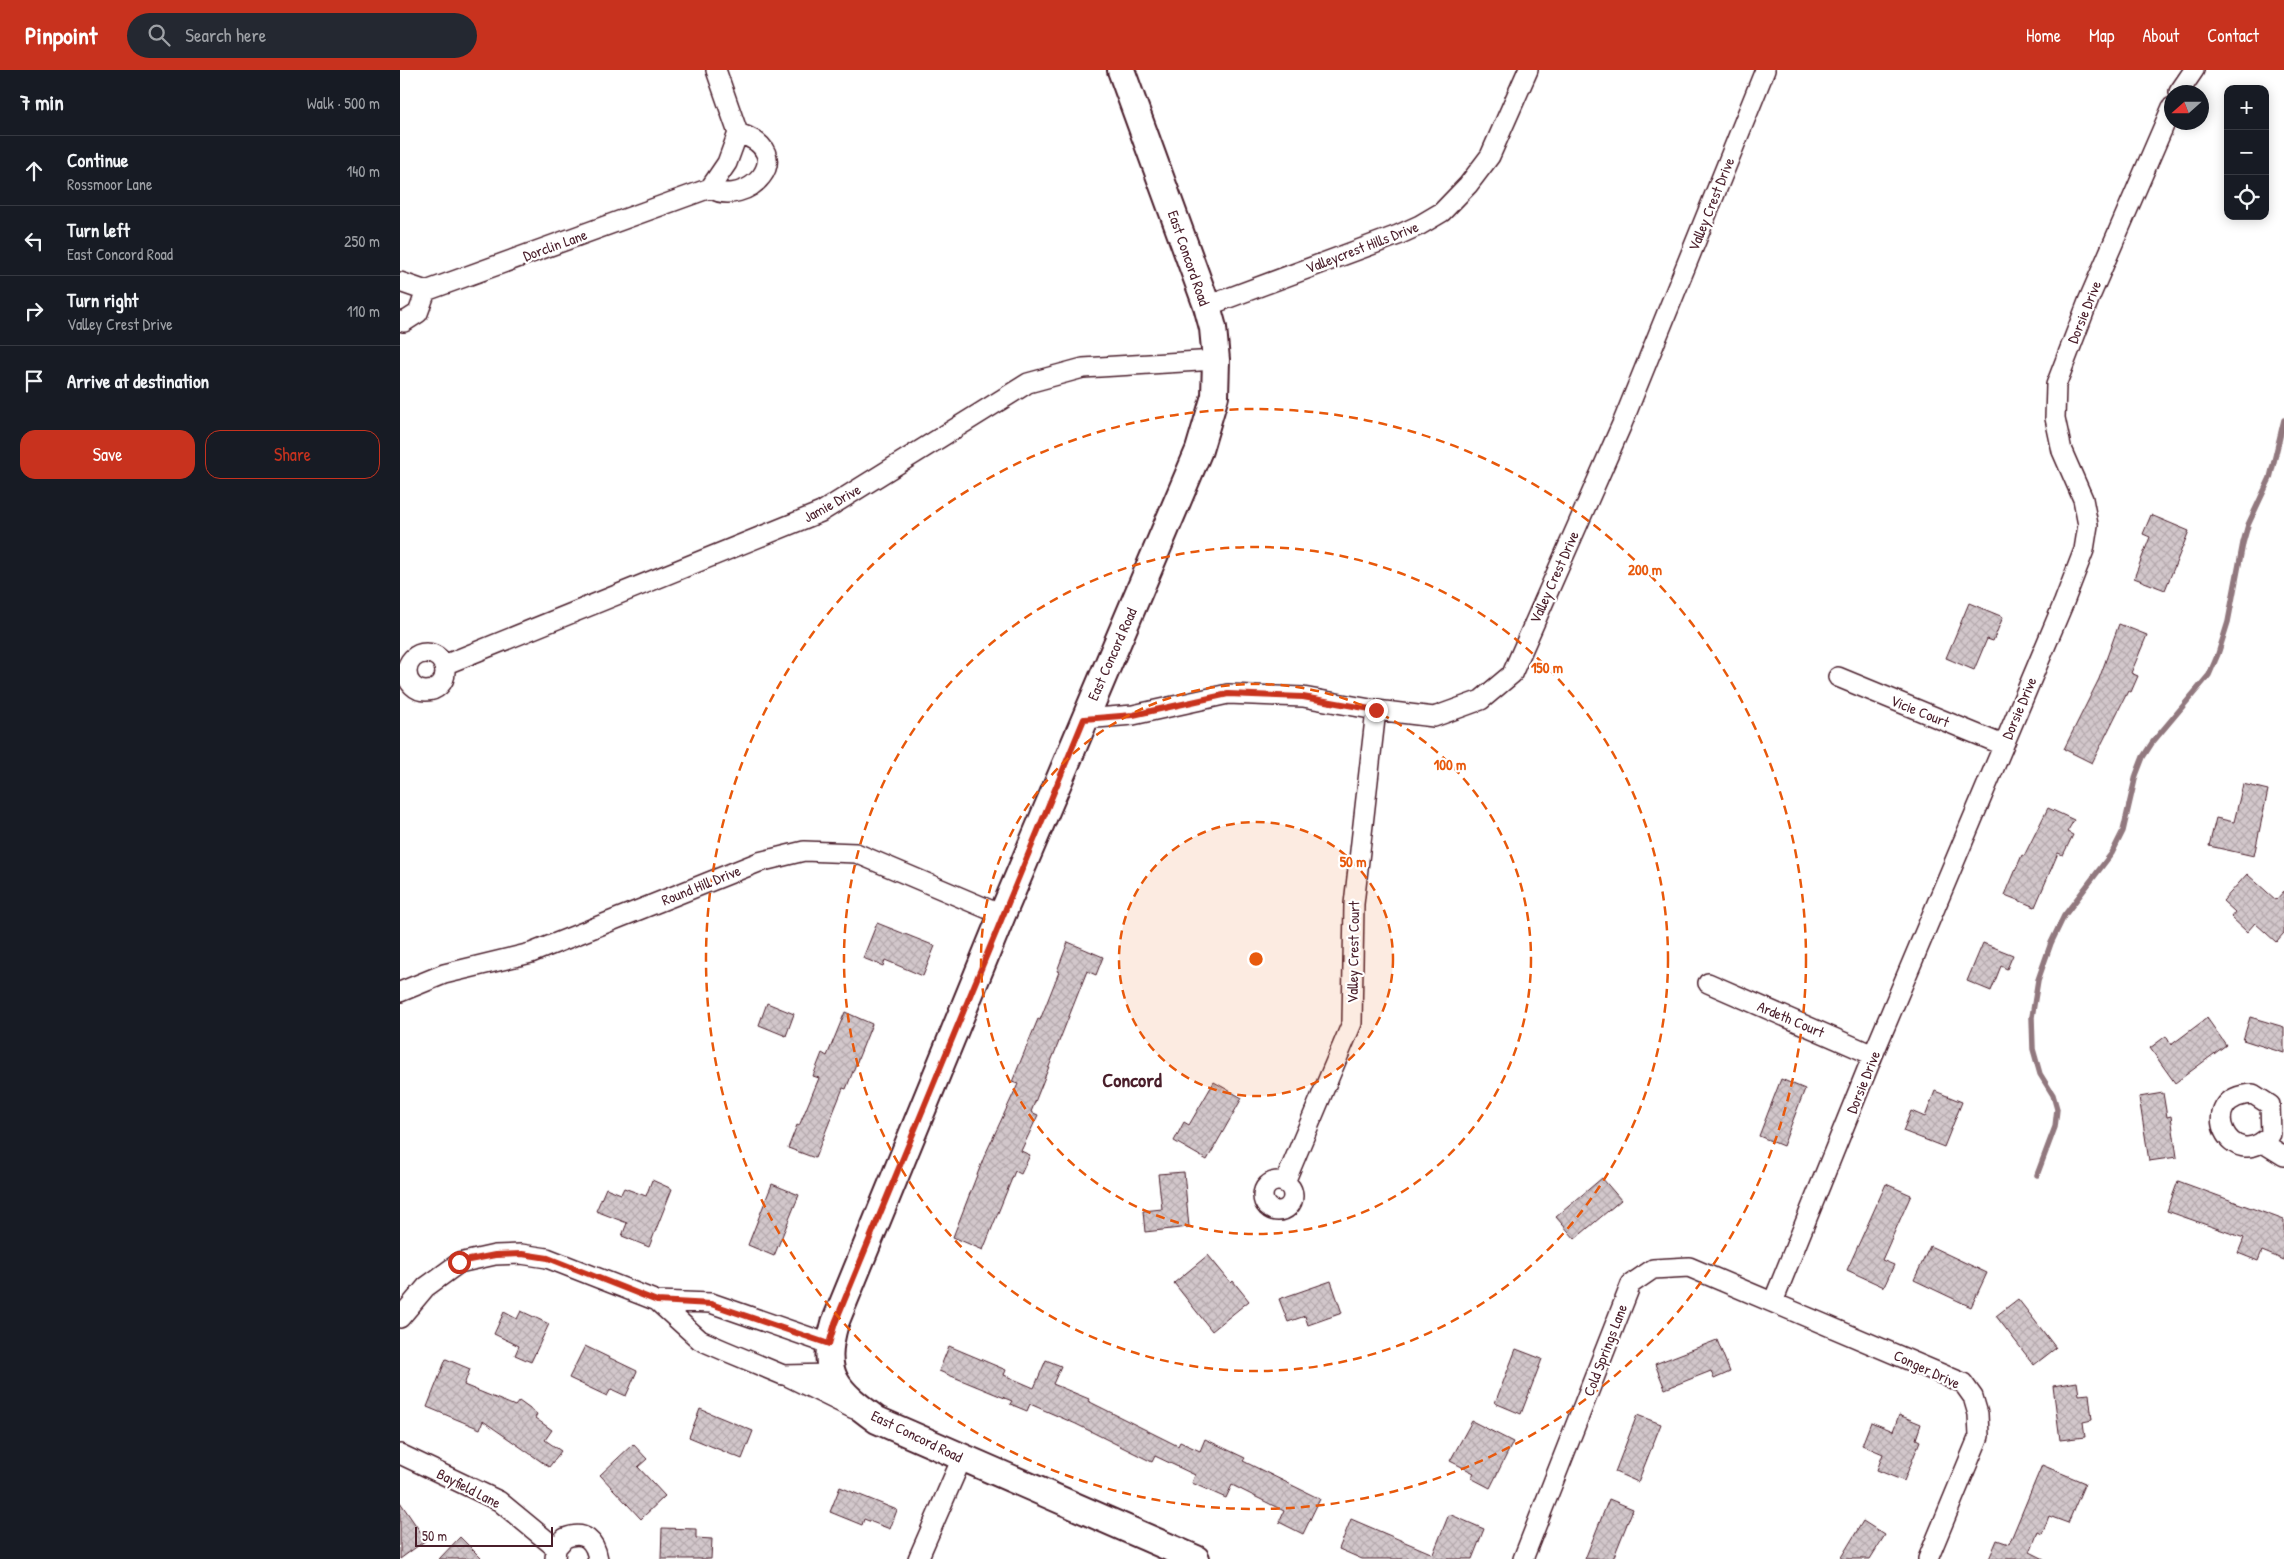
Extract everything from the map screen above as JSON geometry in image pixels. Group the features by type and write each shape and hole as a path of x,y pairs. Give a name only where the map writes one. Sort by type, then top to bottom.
{"street":[{"path":"716,70 738,132 726,163 710,188 724,194 736,192 750,186 761,179 768,169 767,158 763,148 754,138 738,132"},
{"name":"East Concord Road","path":"1121,70 1207,306 1213,328 1216,360 1215,396 1199,450 1002,915 835,1323 829,1344 828,1358 838,1387 850,1400 877,1420 1196,1559"},
{"name":"Valleycrest Hills Drive","path":"1207,306 1398,235 1442,212 1468,185 1490,156 1528,70"},
{"name":"Valley Crest Drive","path":"1084,719 1133,715 1228,694 1303,697 1376,710 1434,717 1481,700 1512,674 1622,424 1765,70"},
{"path":"2184,85 2194,70"},
{"name":"Dorsie Drive","path":"1773,1302 2084,550 2088,525 2083,499 2062,451 2055,418 2056,385 2089,299 2164,126"},
{"name":"Dorclin Lane","path":"426,291 710,188"},
{"path":"400,282 426,291 418,313 404,322 400,320"},
{"name":"Jamie Drive","path":"444,665 821,512 1028,383 1083,368 1216,360"},
{"name":"Vicie Court","path":"1838,677 2003,745"},
{"name":"Valley Crest Court","path":"1285,1182 1352,1023 1354,904 1376,710"},
{"name":"Round Hill Drive","path":"400,992 444,974 531,954 759,862 804,851 856,853 1002,915"},
{"name":"Ardeth Court","path":"1708,983 1874,1054"},
{"path":"2263,1143 2284,1156"},
{"path":"400,1318 426,1287 459,1262 495,1255 522,1254 548,1258 657,1301 711,1304 829,1344"},
{"name":"Cold Springs Lane","path":"1523,1559 1631,1284 1653,1269 1690,1268 1773,1302"},
{"path":"657,1301 700,1340 784,1375 877,1420"},
{"name":"Conger Drive","path":"1773,1302 1963,1383 1972,1397 1978,1414 1979,1436 1928,1559"},
{"path":"784,1375 832,1374"},
{"name":"Bayfield Lane","path":"400,1454 499,1501 555,1554 565,1538 582,1536 590,1540 596,1547 598,1559"},
{"path":"918,1559 962,1458"}],"building":[{"path":"2151,515 2189,531 2165,590 2134,578 2150,537 2143,534"},
{"path":"1969,603 2003,617 1993,641 1987,639 1974,670 1946,658"},
{"path":"2119,624 2147,635 2131,673 2138,676 2131,692 2128,691 2092,763 2064,749 2099,679"},
{"path":"2243,784 2268,790 2254,856 2209,846 2216,818 2234,822"},
{"path":"2048,808 2074,820 2067,832 2073,835 2063,855 2058,853 2035,907 2005,895 2022,855 2024,856"},
{"path":"2247,874 2276,900 2284,891 2284,933 2276,942 2255,923 2247,932 2231,917 2235,912 2223,901"},
{"path":"877,923 935,946 923,976 885,960 883,966 863,958"},
{"path":"1068,942 1103,957 1096,975 1087,971 1031,1112 1038,1115 1021,1151 1030,1155 1021,1174 1015,1171 983,1250 953,1237 984,1157 1018,1084 1012,1082 1038,1019 1040,1020 1059,972 1057,971"},
{"path":"1983,943 2013,955 2007,969 2001,966 1991,991 1967,981"},
{"path":"767,1003 794,1014 786,1036 759,1025"},
{"path":"845,1012 872,1024 846,1089 843,1088 815,1158 788,1148 819,1078 813,1076 822,1053 827,1056"},
{"path":"2250,1017 2284,1027 2284,1053 2243,1040"},
{"path":"2207,1018 2226,1045 2175,1083 2150,1048 2166,1036 2171,1045"},
{"path":"1781,1079 1805,1089 1783,1146 1759,1136"},
{"path":"1214,1082 1242,1098 1207,1160 1174,1141 1184,1122 1189,1125"},
{"path":"1935,1091 1962,1102 1944,1147 1903,1131 1911,1111 1925,1117"},
{"path":"2163,1093 2167,1117 2171,1116 2177,1157 2149,1161 2139,1097"},
{"path":"1184,1172 1189,1227 1145,1232 1143,1211 1162,1209 1158,1174"},
{"path":"1602,1178 1621,1200 1575,1239 1556,1217"},
{"path":"652,1180 672,1189 649,1247 622,1236 627,1223 596,1211 606,1188 621,1194 624,1188 646,1196"},
{"path":"2178,1181 2284,1220 2284,1260 2262,1251 2258,1261 2238,1253 2244,1238 2167,1211"},
{"path":"772,1184 799,1195 774,1256 748,1245"},
{"path":"1886,1184 1911,1195 1882,1260 1894,1265 1884,1287 1847,1270"},
{"path":"1930,1246 1987,1273 1971,1307 1914,1280"},
{"path":"1208,1255 1249,1301 1212,1331 1174,1283"},
{"path":"1331,1281 1342,1313 1308,1325 1305,1316 1288,1322 1279,1299"},
{"path":"2018,1299 2056,1348 2034,1365 1996,1316"},
{"path":"521,1311 549,1324 531,1362 515,1355 519,1346 494,1334 504,1312 517,1319"},
{"path":"1717,1340 1730,1372 1714,1379 1711,1371 1665,1389 1655,1364"},
{"path":"585,1346 637,1371 626,1396 611,1389 607,1396 569,1378"},
{"path":"949,1346 1006,1370 1004,1375 1034,1388 1046,1360 1061,1366 1053,1384 1089,1399 1088,1401 1178,1446 1180,1442 1200,1451 1205,1439 1245,1458 1243,1461 1320,1499 1303,1534 1279,1522 1284,1511 1232,1485 1226,1498 1192,1483 1195,1475 1155,1456 1152,1462 1076,1424 1030,1404 1027,1411 1010,1404 1012,1401 939,1371"},
{"path":"1516,1349 1542,1359 1521,1414 1495,1403"},
{"path":"446,1359 470,1369 464,1385 515,1406 519,1401 537,1414 535,1418 552,1430 545,1440 561,1451 549,1467 483,1421 480,1429 427,1407"},
{"path":"2077,1382 2079,1395 2089,1394 2092,1420 2083,1422 2085,1437 2060,1440 2053,1386"},
{"path":"700,1409 753,1431 742,1459 689,1437"},
{"path":"1637,1415 1661,1424 1638,1482 1615,1472"},
{"path":"1899,1415 1921,1424 1916,1439 1920,1441 1904,1481 1877,1470 1883,1454 1862,1445 1871,1422 1893,1431"},
{"path":"1472,1421 1513,1442 1490,1488 1471,1478 1474,1473 1450,1461"},
{"path":"633,1444 647,1459 638,1467 665,1496 641,1519 600,1475"},
{"path":"2042,1465 2085,1483 2068,1523 2049,1516 2042,1534 2038,1532 2030,1552 2044,1559 1989,1559 1997,1540 2009,1544"},
{"path":"840,1487 897,1510 890,1529 864,1519 862,1525 830,1512"},
{"path":"1609,1499 1633,1509 1613,1559 1585,1559"},
{"path":"400,1502 426,1540 400,1559"},
{"path":"1449,1514 1484,1529 1472,1559 1362,1559 1339,1549 1351,1519 1433,1554"},
{"path":"1863,1521 1885,1535 1870,1559 1840,1559"},
{"path":"662,1528 696,1529 696,1538 712,1539 711,1559 661,1559"},
{"path":"460,1537 482,1559 439,1559"}],"waterway":[{"path":"2037,1175 2055,1127 2057,1109 2053,1095 2040,1074 2033,1049 2032,1017 2038,980 2051,943 2064,916 2112,853 2123,831 2136,775 2143,757 2152,743 2209,675 2228,622 2248,525 2270,478 2284,420"}],"district":[{"name":"Concord","path":"1132,1079"}],"route":[{"path":"459,1262 495,1255 522,1254 548,1258 657,1301 711,1304 729,1308 829,1344 835,1323 1084,719 1133,715 1228,694 1303,697 1376,710"}]}
